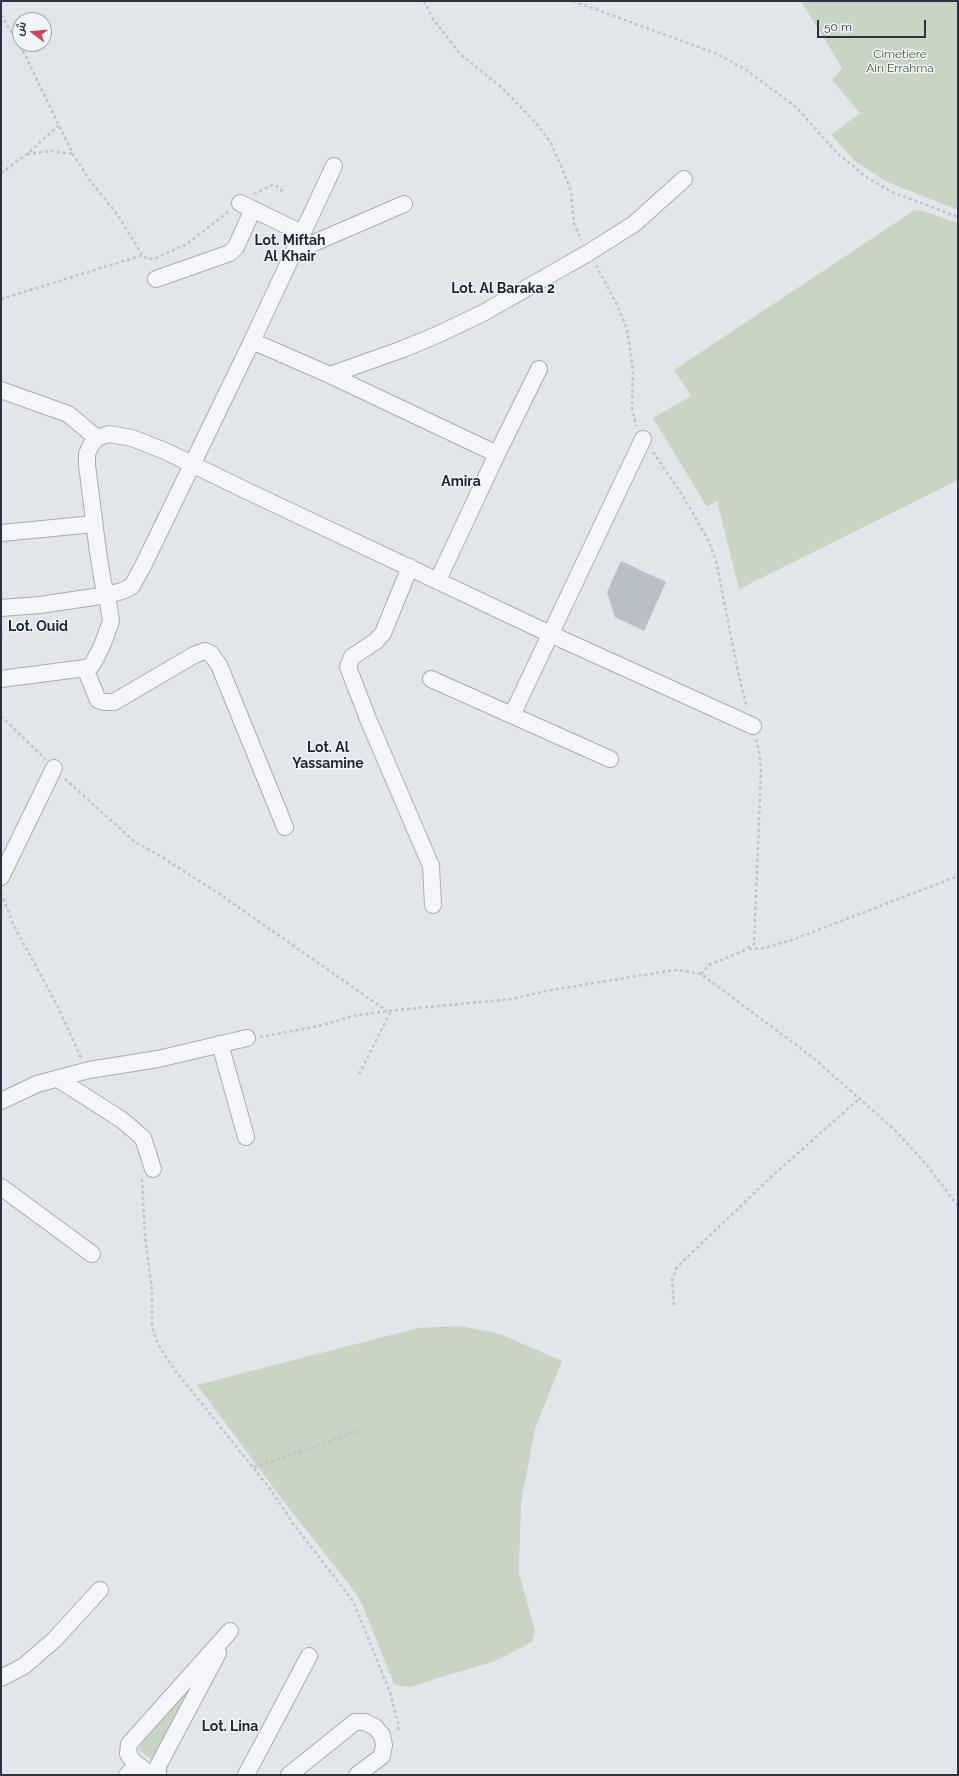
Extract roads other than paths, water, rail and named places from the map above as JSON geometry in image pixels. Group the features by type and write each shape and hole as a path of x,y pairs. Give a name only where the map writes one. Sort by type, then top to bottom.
{"street":[{"path":"1,608 40,605 107,595 122,591 132,586 252,340 334,166"},
{"path":"330,375 403,349 483,313 527,286 588,253 634,224 684,179"},
{"path":"293,252 404,204"},
{"path":"156,279 230,253 236,248 247,206 302,233"},
{"path":"252,340 497,454"},
{"path":"438,580 539,369"},
{"path":"1,390 68,414 97,438"},
{"path":"1,679 85,668 92,664 96,659 111,620 107,595 103,583 94,524 88,480 87,454 97,438 109,434 132,438 165,451 550,634 753,726"},
{"path":"512,715 643,439"},
{"path":"1,533 94,524"},
{"path":"410,567 383,633 376,641 352,656 348,667 368,719 431,866 433,905"},
{"path":"85,668 98,700 104,702 114,702 194,655 205,652 211,654 219,665 285,827"},
{"path":"431,679 610,759"},
{"path":"2,872 54,768"},
{"path":"1,1101 37,1084 89,1070 158,1059 247,1038"},
{"path":"220,1044 246,1138"},
{"path":"58,1079 122,1120 143,1138 147,1173"},
{"path":"1,1186 92,1254"},
{"path":"1,1678 24,1666 54,1640 100,1590"},
{"path":"139,1772 128,1754 129,1744 230,1631 158,1766 158,1775"},
{"path":"246,1775 309,1656"},
{"path":"289,1775 355,1722 365,1722 375,1726 382,1735 384,1745 382,1756 357,1775"}],"district":[{"name":"Lot. Miftah Al Khair","path":"290,250"},
{"name":"Lot. Al Baraka 2","path":"503,289"},
{"name":"Amira","path":"461,482"},
{"name":"Lot. Ouid","path":"38,627"},
{"name":"Lot. Al Yassamine","path":"328,756"},
{"name":"Lot. Lina","path":"230,1727"}],"park label":[{"name":"Cimetière Ain Errahma","path":"900,61"}]}
